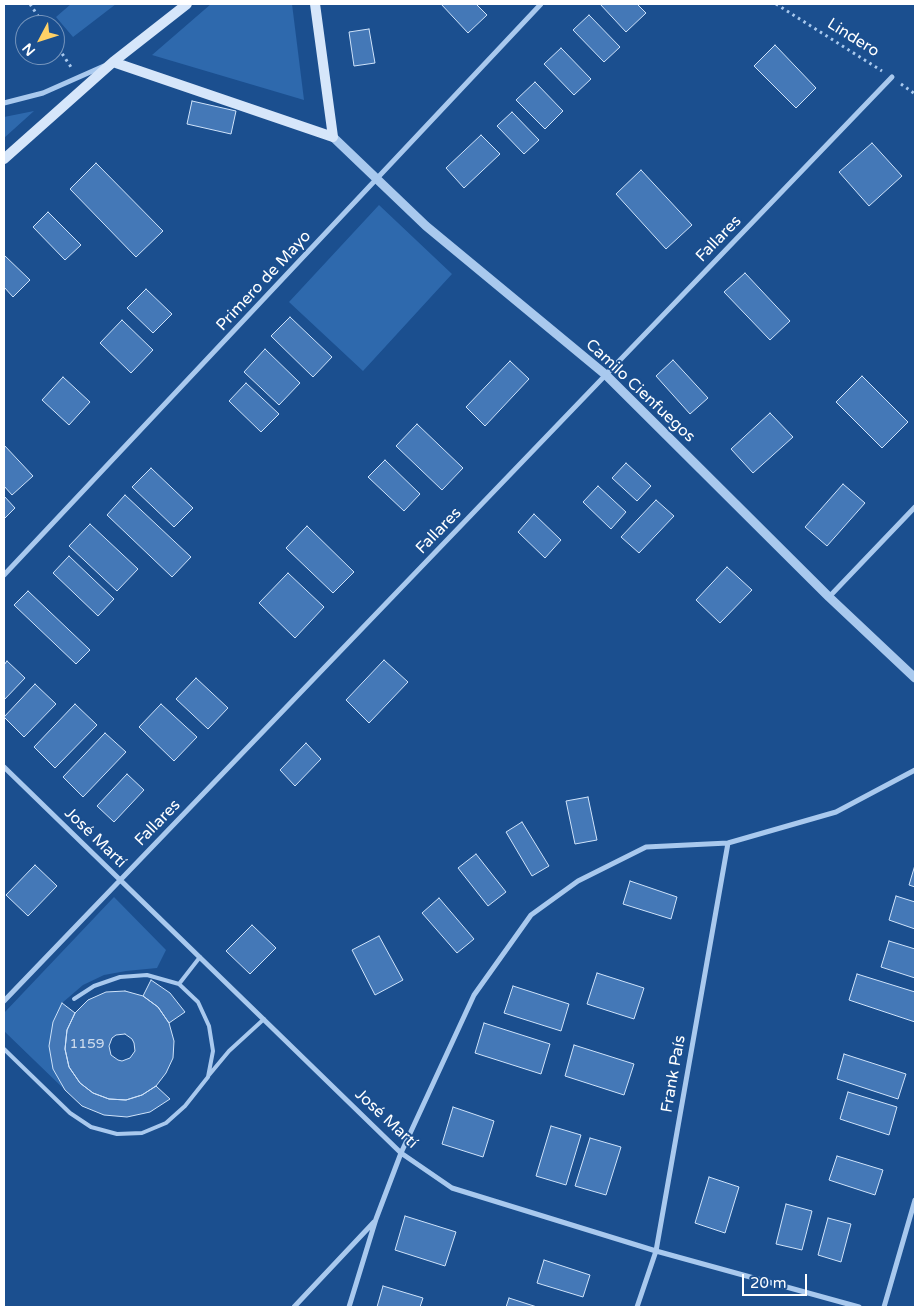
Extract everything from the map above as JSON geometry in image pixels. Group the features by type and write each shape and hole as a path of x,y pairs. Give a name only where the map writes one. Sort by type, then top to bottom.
{"main road":[{"path":"4,159 113,62 186,4"},
{"path":"113,62 333,137 315,4"}],"street":[{"name":"Primero de Mayo","path":"4,575 541,4"},
{"path":"4,103 43,93 113,62"},
{"name":"Fallares","path":"4,1001 892,77"},
{"name":"Camilo Cienfuegos","path":"333,137 426,226 606,375 829,597 915,678"},
{"path":"829,597 915,507"},
{"name":"José Martí","path":"4,767 401,1153 452,1188 656,1250 859,1307"},
{"path":"349,1307 376,1220 401,1153 474,995 531,915 578,881 646,847 728,843 836,812 915,770"},
{"name":"Frank País","path":"637,1307 656,1250 728,843"},
{"path":"884,1307 915,1200"},
{"path":"294,1307 376,1220"}],"lane":[{"path":"179,984 200,958"},
{"path":"74,999 94,986 120,977 147,975 179,984 198,1002 209,1026 213,1051 208,1077"},
{"path":"4,1049 70,1113 92,1127 117,1134 142,1133 166,1123 185,1106 229,1051 264,1019"}],"path":[{"path":"30,4 37,15"},
{"name":"Lindero","path":"776,4 892,77 915,94"},
{"path":"65,58 78,78"}],"shaded area":[{"path":"71,4 116,4 73,37 65,28 65,15 58,15"},
{"path":"211,4 292,4 304,100 152,55"},
{"path":"34,111 4,138 4,117"},
{"path":"379,205 452,274 363,371 289,302"},
{"path":"114,897 166,950 157,968 104,975 83,985 62,1003 53,1022 49,1046 53,1069 65,1090 4,1031 4,1013"}],"building":[{"path":"441,4 476,4 487,15 468,33"},
{"path":"600,4 637,4 646,13 626,32"},
{"path":"589,15 620,47 604,62 573,30"},
{"path":"369,29 375,63 354,66 349,32"},
{"path":"775,45 816,88 796,108 754,66"},
{"path":"561,48 591,79 574,95 544,64"},
{"path":"535,82 563,111 545,129 516,100"},
{"path":"192,101 236,111 231,134 187,124"},
{"path":"512,112 539,140 524,154 497,126"},
{"path":"481,135 500,154 464,188 446,168"},
{"path":"872,143 902,176 869,206 839,172"},
{"path":"96,163 163,231 136,257 70,189"},
{"path":"641,170 692,225 666,249 616,194"},
{"path":"48,212 81,245 65,260 33,227"},
{"path":"4,255 30,280 13,297 4,287"},
{"path":"745,273 790,321 770,340 724,292"},
{"path":"146,289 172,314 153,333 127,308"},
{"path":"290,317 332,357 313,377 271,336"},
{"path":"122,320 153,350 131,373 100,343"},
{"path":"265,349 300,383 279,405 244,372"},
{"path":"673,360 708,398 690,414 656,376"},
{"path":"510,361 529,379 485,426 466,407"},
{"path":"862,376 908,422 882,448 836,402"},
{"path":"63,377 90,402 69,425 42,400"},
{"path":"246,383 279,414 261,432 229,401"},
{"path":"770,413 793,437 753,473 731,449"},
{"path":"417,424 463,468 442,490 396,446"},
{"path":"4,445 33,476 12,495 4,486"},
{"path":"385,460 420,494 404,511 368,477"},
{"path":"626,463 651,486 637,501 612,478"},
{"path":"151,468 193,508 174,527 132,487"},
{"path":"843,484 865,503 827,546 805,527"},
{"path":"598,486 626,512 611,529 583,502"},
{"path":"125,495 191,557 172,577 107,515"},
{"path":"4,496 15,508 4,519"},
{"path":"656,500 674,516 639,553 621,537"},
{"path":"534,514 561,540 545,558 518,532"},
{"path":"90,524 138,569 117,591 69,546"},
{"path":"307,526 354,572 333,593 286,548"},
{"path":"69,556 114,599 98,616 53,573"},
{"path":"727,567 752,590 720,623 696,600"},
{"path":"288,573 324,607 295,638 259,603"},
{"path":"28,591 90,650 76,664 14,605"},
{"path":"384,660 408,682 369,723 346,700"},
{"path":"7,661 25,678 4,700 4,665"},
{"path":"196,678 228,708 208,729 176,699"},
{"path":"35,684 56,704 24,737 4,717"},
{"path":"75,704 97,725 55,768 34,747"},
{"path":"161,704 197,737 174,761 139,727"},
{"path":"105,733 126,752 83,797 63,777"},
{"path":"306,743 321,759 295,786 280,770"},
{"path":"127,774 144,790 114,822 97,806"},
{"path":"588,797 597,840 575,844 566,801"},
{"path":"522,822 549,866 532,876 506,832"},
{"path":"476,854 506,892 488,906 458,868"},
{"path":"35,865 57,886 28,916 6,895"},
{"path":"915,865 915,887 909,885"},
{"path":"630,881 677,897 671,919 623,904"},
{"path":"896,896 915,902 915,929 889,920"},
{"path":"439,898 474,939 457,953 422,913"},
{"path":"252,925 276,948 250,974 226,951"},
{"path":"379,936 403,980 375,995 352,950"},
{"path":"889,941 915,949 915,978 881,967"},
{"path":"597,973 644,988 634,1019 587,1004"},
{"path":"857,974 915,992 915,1022 849,1000"},
{"path":"151,980 170,993 185,1012 169,1023 158,1007 143,996"},
{"path":"513,986 569,1004 561,1031 504,1013"},
{"path":"125,991 143,996 158,1007 169,1023 174,1041 173,1058 166,1073 156,1086 142,1095 126,1100 109,1099 93,1093 80,1083 69,1067 65,1049 67,1030 75,1013 88,1000 106,992","holes":["125,1034 132,1039 135,1051 130,1058 122,1061 111,1055 109,1046 112,1038 116,1035"]},
{"path":"62,1003 75,1013 67,1030 65,1049 69,1067 80,1083 93,1093 109,1099 126,1100 142,1095 156,1086 170,1099 150,1112 127,1117 104,1115 82,1106 65,1090 53,1069 49,1046 53,1022"},
{"path":"484,1023 550,1044 541,1074 475,1053"},
{"path":"574,1045 634,1064 624,1095 565,1076"},
{"path":"844,1054 906,1074 898,1099 837,1079"},
{"path":"848,1092 897,1107 889,1135 840,1119"},
{"path":"453,1107 494,1121 483,1157 442,1144"},
{"path":"551,1126 581,1135 566,1185 536,1176"},
{"path":"590,1138 621,1147 606,1195 575,1186"},
{"path":"837,1156 883,1170 875,1195 829,1180"},
{"path":"709,1177 739,1187 725,1233 695,1223"},
{"path":"786,1204 812,1211 802,1250 776,1244"},
{"path":"405,1216 456,1232 445,1266 395,1250"},
{"path":"828,1218 851,1224 841,1262 818,1255"},
{"path":"544,1260 590,1275 583,1297 537,1283"},
{"path":"383,1286 423,1298 420,1307 377,1307"},
{"path":"509,1298 537,1307 506,1307"}]}
